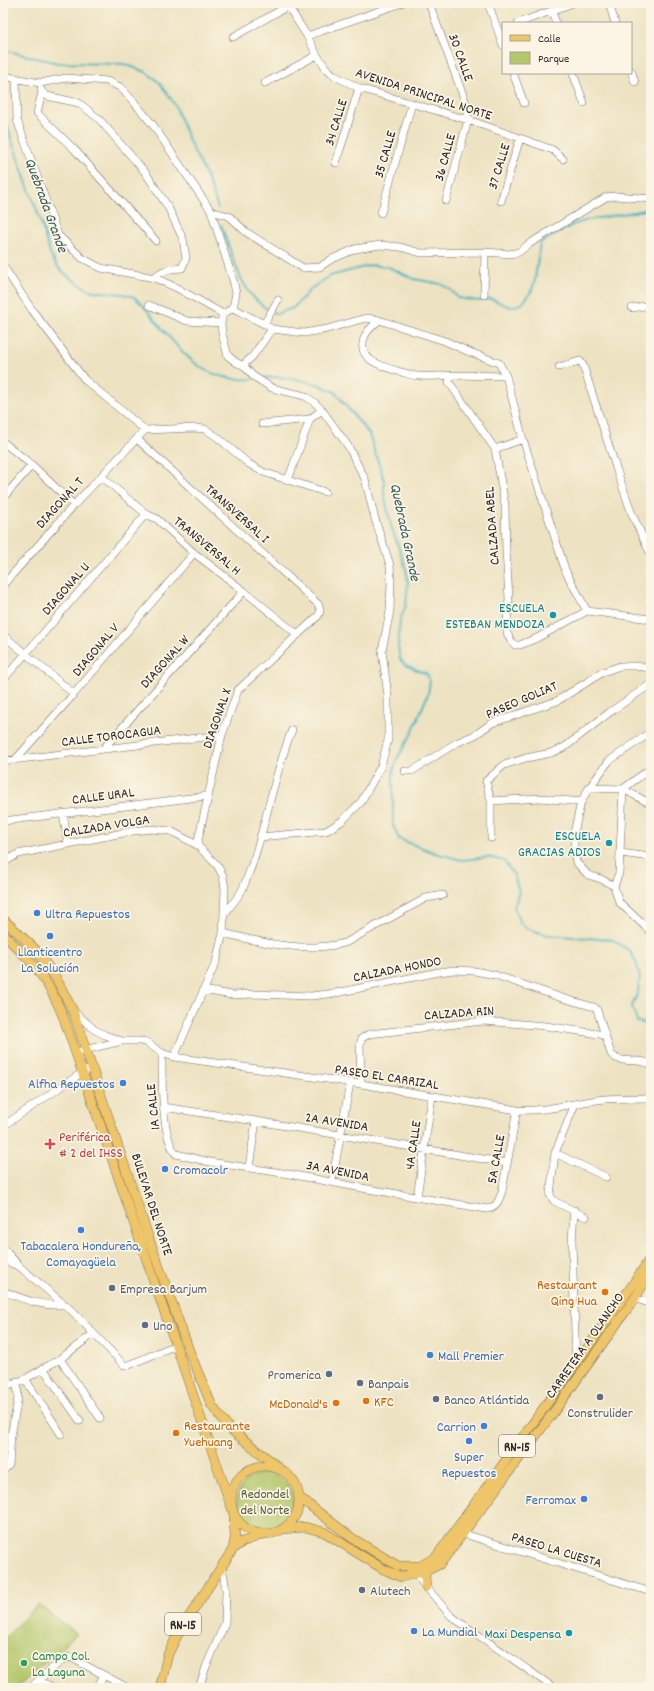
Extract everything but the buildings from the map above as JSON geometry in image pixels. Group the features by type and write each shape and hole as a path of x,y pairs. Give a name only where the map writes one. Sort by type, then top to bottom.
{"main road":[{"name":"BULEVAR DEL NORTE","path":"3,919 34,949 56,978 73,1011 154,1252 190,1353 212,1406 229,1428 278,1467"},
{"name":"BULEVAR DEL NORTE","path":"3,934 29,959 48,984 55,997 83,1072 232,1511"},
{"name":"CARRETERA A OLANCHO","path":"283,1529 305,1527 324,1532 383,1569 400,1577 426,1571 440,1564 459,1532 627,1293 650,1257"},
{"name":"CARRETERA A OLANCHO","path":"300,1498 352,1538 398,1566 420,1566 436,1557 459,1532 553,1413 635,1298 651,1272"},
{"name":"RN-15","path":"233,1549 235,1538 231,1496 233,1486 239,1477 247,1470 257,1466 267,1465 278,1467"},
{"path":"278,1467 292,1478 298,1489 300,1498 296,1516 283,1529"},
{"path":"232,1511 239,1523 247,1529 255,1533 265,1534"},
{"name":"RN-15","path":"160,1688 168,1654 178,1634 233,1549 242,1542 253,1537 274,1533 283,1529"},
{"path":"426,1571 426,1588"}],"street":[{"path":"307,36 402,3"},
{"name":"30 CALLE","path":"429,3 468,109 468,120"},
{"path":"488,3 500,29 502,40"},
{"path":"521,22 573,3"},
{"path":"609,3 615,22"},
{"path":"234,37 287,5"},
{"name":"AVENIDA PRINCIPAL NORTE","path":"287,5 307,36 317,55 326,68 335,76 359,88 468,120 553,150 563,159"},
{"path":"552,11 556,22"},
{"path":"265,83 317,55"},
{"path":"513,74 524,102"},
{"path":"573,74 584,103"},
{"path":"632,74 635,82"},
{"path":"5,76 40,83 66,78 107,80 126,92 153,125 211,211 236,294 233,308 223,314"},
{"path":"16,78 17,120 58,235 82,258 101,268 155,278 177,288 223,314"},
{"path":"40,83 42,92 37,113 74,149 156,241"},
{"name":"34 CALLE","path":"336,163 359,88"},
{"path":"42,92 47,96 79,103 99,119 145,172 168,207 184,239 186,258 182,268 168,269 158,273 155,278"},
{"name":"35 CALLE","path":"381,213 412,103"},
{"name":"36 CALLE","path":"446,201 468,120"},
{"name":"37 CALLE","path":"501,201 520,138"},
{"path":"211,211 229,216 246,232 304,268 320,266 355,249 380,245 400,247 421,253 485,252 510,254 519,252 529,244 606,197 616,196 651,199"},
{"path":"484,295 485,252"},
{"path":"3,266 32,310 85,380 145,430 205,429 217,437 249,464 263,472 325,492"},
{"path":"264,324 278,300"},
{"path":"149,305 187,321 222,323"},
{"path":"632,308 651,305"},
{"path":"233,308 272,329 304,333 327,329 366,318 379,320 445,341 499,363 506,376 523,439 566,572 587,612 651,619"},
{"path":"223,314 222,323 227,353 237,363 243,365 253,376 272,388 305,396 322,410 348,446 365,479 375,519 390,566 392,581 390,610 382,651 388,696 388,740 381,766 360,802 342,821 326,831 260,837"},
{"path":"379,320 366,334 363,347 365,354 376,364 418,376 506,376"},
{"path":"243,365 258,349 272,329"},
{"path":"558,368 576,361 580,361 583,365 632,514 651,555"},
{"name":"CALZADA ABEL","path":"453,375 449,382 495,449 505,504 506,552 510,598 507,633 511,641 515,645 520,645 537,638 587,612"},
{"path":"262,424 310,419 322,410"},
{"path":"288,480 310,419"},
{"name":"DIAGONAL T","path":"3,585 74,505 145,430"},
{"name":"TRANSVERSAL I","path":"137,439 318,604 320,608"},
{"path":"495,449 523,439"},
{"path":"3,442 32,465 74,505"},
{"path":"3,498 32,465"},
{"name":"TRANSVERSAL H","path":"101,476 146,514 157,519 194,553 298,635"},
{"name":"DIAGONAL U","path":"3,680 146,514"},
{"name":"DIAGONAL V","path":"15,760 74,694 194,553"},
{"name":"DIAGONAL W","path":"102,749 244,591"},
{"name":"DIAGONAL X","path":"197,845 222,735 238,690 318,616 320,608"},
{"path":"3,635 74,694"},
{"name":"PASEO GOLIAT","path":"405,771 412,771 456,743 475,735 492,723 557,701 603,672 620,666 651,668"},
{"path":"491,838 491,801 486,781 504,765 526,758 551,753 565,747 610,712 651,684"},
{"path":"225,913 242,889 260,837 285,747 292,730"},
{"path":"614,886 588,875 576,862 574,833 581,802 589,788 609,761 651,732"},
{"name":"CALLE TOROCAGUA","path":"3,761 222,735"},
{"path":"623,789 651,768"},
{"path":"589,788 623,789 651,804"},
{"path":"623,789 619,873 614,886 619,902 651,932"},
{"name":"CALLE URAL","path":"3,821 207,796"},
{"path":"491,801 541,798 581,802"},
{"path":"63,813 68,844"},
{"name":"CALZADA VOLGA","path":"3,863 18,854 152,829 171,831 197,845 218,865 223,876 225,888 223,933 216,962 174,1057"},
{"path":"620,853 651,858"},
{"path":"223,933 258,942 289,947 335,945 347,942 426,898 443,895"},
{"name":"CALZADA HONDO","path":"203,990 229,994 311,996 336,993 432,972 454,970 475,971 495,975 562,998 594,1006 597,1010 612,1054 617,1060 638,1060 651,1065"},
{"name":"PASEO EL CARRIZAL","path":"73,1011 95,1030 122,1041"},
{"name":"CALZADA RIN","path":"361,1084 360,1045 362,1038 369,1034 483,1021 546,1026 605,1035"},
{"name":"PASEO EL CARRIZAL","path":"76,1052 122,1041 143,1042 162,1053 174,1057 361,1084 517,1110 550,1109 605,1100 651,1098"},
{"name":"1A CALLE","path":"162,1053 163,1107 173,1151 179,1155"},
{"path":"3,1126 83,1072 93,1068"},
{"path":"332,1182 350,1083"},
{"name":"4A CALLE","path":"417,1197 432,1096"},
{"path":"575,1104 556,1153 551,1197 557,1203 586,1217"},
{"name":"2A AVENIDA","path":"163,1107 425,1148 507,1163"},
{"name":"5A CALLE","path":"491,1208 496,1205 499,1200 517,1110"},
{"path":"249,1168 256,1121"},
{"path":"556,1153 606,1177"},
{"name":"3A AVENIDA","path":"179,1155 417,1197 488,1209 491,1208"},
{"path":"574,1210 572,1242 576,1364"},
{"path":"3,1248 20,1267 65,1305 124,1365 129,1365 176,1345"},
{"path":"3,1260 20,1267"},
{"path":"3,1292 31,1302 53,1306 65,1305"},
{"path":"635,1298 651,1304"},
{"path":"3,1388 60,1359 93,1334"},
{"path":"60,1359 100,1418"},
{"path":"43,1368 80,1421"},
{"path":"21,1380 60,1434"},
{"path":"3,1471 8,1465 11,1436 21,1380"},
{"name":"PASEO LA CUESTA","path":"459,1532 651,1592"},
{"path":"199,1688 206,1667 225,1623 226,1590 222,1567"},
{"path":"415,1574 451,1616 554,1688"},
{"path":"30,1688 62,1660 70,1657 128,1688"},
{"path":"97,1688 104,1675"},
{"path":"39,1681 53,1688"}],"green space":[{"name":"Redondel del Norte","path":"265,1473 276,1475 285,1481 291,1490 293,1501 291,1512 285,1521 276,1527 265,1529 254,1527 245,1521 239,1512 237,1501 239,1490 245,1481 254,1475"},
{"name":"Campo Col. La Laguna","path":"38,1604 77,1634 17,1688 6,1688 3,1686 3,1640"}],"waterway":[{"path":"3,50 58,63 124,64 146,72 160,83 175,105 189,141 207,177 218,208"},
{"name":"Quebrada Grande","path":"3,111 50,251 58,267 74,281 93,291 115,293 135,298 145,307 179,348 199,366 222,377 253,379"},
{"path":"273,312 276,314 293,308 312,288 330,276 372,265 388,267 414,279 441,284 451,290 458,298 478,301 491,299 510,307 522,304 531,292 535,280 540,243 573,225 588,220 651,209"},
{"path":"221,225 238,272 244,284 259,303 269,310"},
{"name":"Quebrada Grande","path":"262,378 276,377 296,379 317,384 335,392 369,434 384,480 384,493 391,526 406,568 408,582 406,605 400,620 398,647 400,659 405,665 427,674 430,681 428,694 412,733 397,759 393,773 393,825 399,839 435,853 462,860 488,857 504,861 514,875 519,892 514,907 520,923 528,929 548,935 613,940 630,951 636,962 640,977 638,992 632,1006 637,1022 651,1024"}],"place":[{"name":"ESCUELA ESTEBAN MENDOZA","path":"553,615"},
{"name":"ESCUELA GRACIAS ADIOS","path":"609,843"},
{"name":"Ultra Repuestos","path":"37,913"},
{"name":"Llanticentro La Solución","path":"50,936"},
{"name":"Alfha Repuestos","path":"123,1083"},
{"name":"Periférica # 2 del IHSS","path":"50,1144"},
{"name":"Cromacolr","path":"165,1169"},
{"name":"Tabacalera Hondureña, Comayagüela","path":"81,1230"},
{"name":"Empresa Barjum","path":"112,1288"},
{"name":"Restaurant Qing Hua","path":"605,1292"},
{"name":"Uno","path":"145,1325"},
{"name":"Mall Premier","path":"430,1355"},
{"name":"Promerica","path":"329,1374"},
{"name":"Banpais","path":"360,1383"},
{"name":"Construlider","path":"600,1397"},
{"name":"Banco Atlántida","path":"436,1399"},
{"name":"KFC","path":"366,1401"},
{"name":"McDonald's","path":"336,1403"},
{"name":"Carrion","path":"484,1426"},
{"name":"Restaurante Yuehuang","path":"176,1433"},
{"name":"Super Repuestos","path":"469,1441"},
{"name":"Ferromax","path":"584,1499"},
{"name":"Alutech","path":"362,1590"},
{"name":"La Mundial","path":"414,1631"},
{"name":"Maxi Despensa","path":"569,1633"},
{"name":"Campo Col. La Laguna","path":"24,1663"}]}
